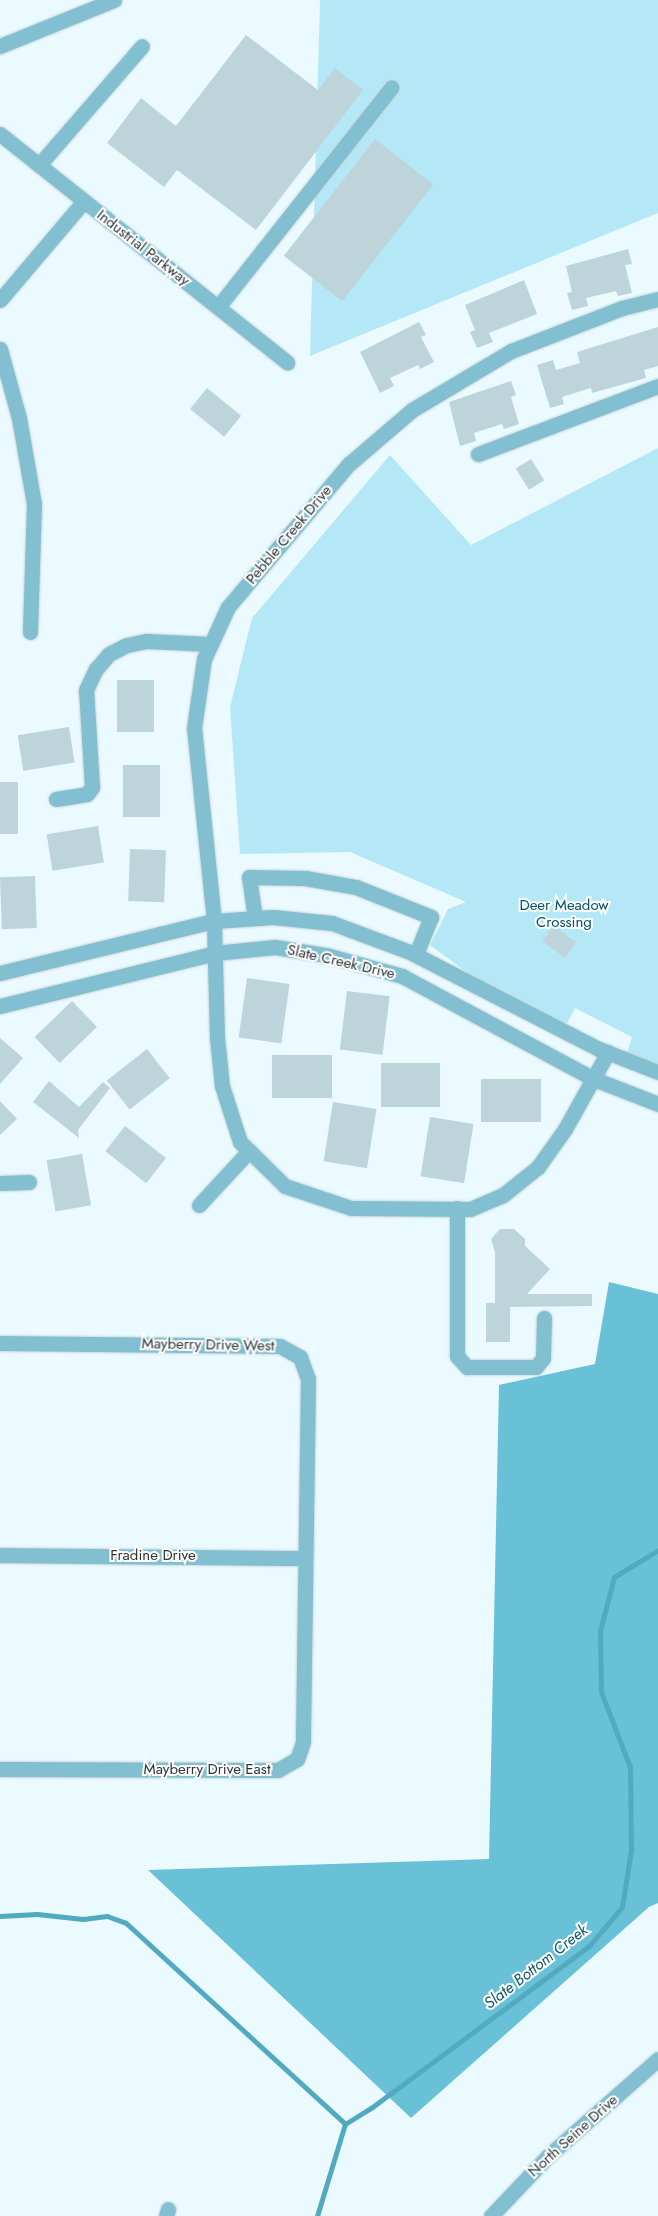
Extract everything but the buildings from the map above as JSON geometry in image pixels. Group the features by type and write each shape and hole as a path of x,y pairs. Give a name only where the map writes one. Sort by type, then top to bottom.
{"street":[{"path":"0,46 114,0"},
{"path":"39,165 142,46"},
{"path":"218,307 392,87"},
{"name":"Industrial Parkway","path":"0,134 287,362"},
{"path":"0,300 84,201"},
{"name":"Pebble Creek Drive","path":"608,1052 594,1080 538,1167 503,1195 470,1209 350,1208 285,1186 240,1142 222,1086 217,1038 214,921 194,728 204,659 228,607 349,464 412,410 511,351 622,308 658,299"},
{"path":"0,348 3,368 19,418 34,504 30,632"},
{"path":"478,454 658,386"},
{"path":"56,799 87,794 92,787 86,690 96,669 109,654 126,645 146,641 211,644"},
{"path":"255,918 249,876 305,878 356,887 431,918 416,954"},
{"name":"Slate Creek Drive","path":"0,973 214,921 255,918 332,923 416,954 608,1052 658,1072"},
{"name":"Slate Creek Drive","path":"0,1006 215,953 275,947 326,955 402,976 594,1080 658,1104"},
{"path":"199,1205 249,1151"},
{"path":"0,1183 29,1182"},
{"path":"458,1208 457,1356 467,1367 536,1366 543,1358 544,1318"},
{"name":"Mayberry Drive West","path":"0,1343 280,1346 292,1350 306,1368 308,1379 305,1558"},
{"name":"Fradine Drive","path":"0,1555 305,1558"},
{"name":"Mayberry Drive East","path":"0,1769 278,1770 288,1766 297,1759 303,1742 305,1558"},
{"name":"North Seine Drive","path":"491,2216 548,2158 658,2059"}],"green space":[{"path":"320,0 658,0 658,213 310,356"},
{"name":"Deer Meadow Crossing","path":"658,448 658,1064 627,1053 632,1037 575,1008 566,1025 473,977 430,945 448,909 466,902 350,852 240,854 230,707 252,618 390,455 471,545"}],"shaded area":[{"path":"609,1282 658,1294 658,1903 649,1907 411,2118 148,1870 489,1859 499,1385 595,1364"}],"waterway":[{"name":"Slate Bottom Creek","path":"317,2216 345,2124 371,2108 589,1946 622,1907 631,1850 630,1767 601,1692 600,1631 614,1577 658,1550"},
{"path":"0,1916 37,1914 83,1919 107,1916 126,1923 345,2124"}]}
